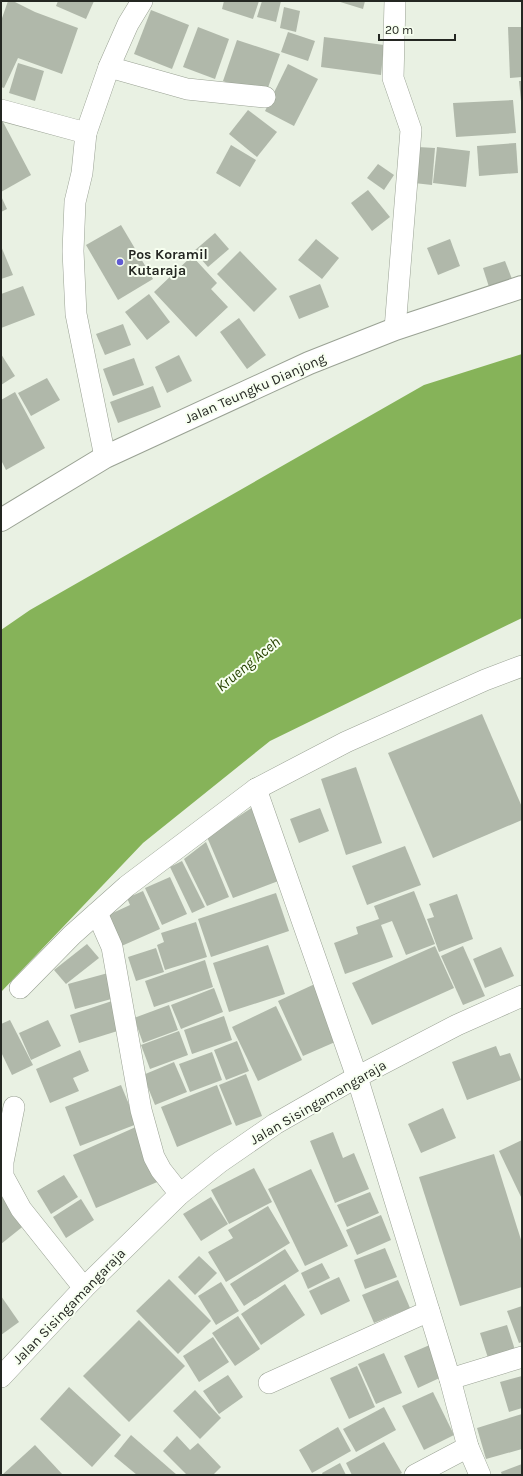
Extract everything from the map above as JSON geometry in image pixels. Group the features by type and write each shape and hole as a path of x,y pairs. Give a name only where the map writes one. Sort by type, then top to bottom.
{"street":[{"path":"105,457 76,314 73,251 76,202 82,173 86,133 109,67 128,24 142,1"},
{"path":"395,1 393,78 411,130 395,329"},
{"path":"109,67 187,89 265,97"},
{"path":"1,110 86,133"},
{"name":"Jalan Teungku Dianjong","path":"1,520 105,457 308,363 395,329 522,287"},
{"path":"20,988 72,935 127,886 256,789 346,742 485,680 522,666"},
{"path":"256,789 357,1077 450,1379 468,1447 480,1475"},
{"path":"97,913 112,947 141,1110 154,1157 161,1170 180,1194"},
{"name":"Jalan Sisingamangaraja","path":"1,1377 84,1288 180,1194 220,1162 275,1124 357,1077 457,1025 522,996"},
{"path":"14,1107 3,1162 3,1176 21,1209 84,1288"},
{"path":"269,1384 429,1311"},
{"path":"450,1379 522,1357"},
{"path":"415,1475 468,1447"}],"water":[{"name":"Krueng Aceh","path":"522,354 522,618 270,741 143,843 1,992 1,630 30,610 424,385"}],"building":[{"path":"8,1 13,1 35,12 78,28 62,74 18,58 4,88 1,87 1,21"},
{"path":"58,1 94,1 86,19 56,6"},
{"path":"224,1 259,1 253,19 222,9"},
{"path":"262,1 281,1 276,22 257,17"},
{"path":"337,1 365,1 363,9"},
{"path":"284,7 300,11 296,32 280,28"},
{"path":"151,10 189,25 172,69 134,54"},
{"path":"198,27 229,39 215,79 183,67"},
{"path":"508,27 522,27 522,77 510,78"},
{"path":"288,32 315,41 308,61 281,52"},
{"path":"324,37 384,45 381,75 321,67"},
{"path":"237,40 280,54 265,96 223,81"},
{"path":"18,63 44,71 35,101 9,93"},
{"path":"288,64 318,79 294,126 265,111"},
{"path":"519,81 522,81 522,101 521,101"},
{"path":"513,100 516,133 456,137 453,103"},
{"path":"248,110 277,132 257,157 229,134"},
{"path":"2,120 31,175 1,192 1,121"},
{"path":"516,143 518,173 479,176 477,146"},
{"path":"231,145 256,160 240,187 216,173"},
{"path":"418,147 435,148 432,185 414,183"},
{"path":"437,147 470,151 466,187 433,183"},
{"path":"378,164 394,175 384,190 367,178"},
{"path":"368,190 390,217 372,231 351,203"},
{"path":"1,196 7,209 1,212"},
{"name":"Pos Koramil Kutaraja","path":"121,225 153,279 118,300 86,245"},
{"path":"215,233 229,249 208,267 194,251"},
{"path":"316,239 339,258 322,279 298,260"},
{"path":"450,239 460,266 438,275 427,248"},
{"path":"1,246 13,275 1,279"},
{"path":"240,251 277,289 254,312 217,274"},
{"path":"192,256 217,283 211,289 228,307 196,337 154,292"},
{"path":"505,261 512,279 489,287 483,268"},
{"path":"320,284 329,307 299,319 289,296"},
{"path":"23,286 35,315 1,328 1,294"},
{"path":"149,294 170,322 147,340 125,312"},
{"path":"239,318 266,355 247,369 220,332"},
{"path":"123,324 131,345 105,355 96,334"},
{"path":"1,354 15,376 1,385"},
{"path":"179,355 192,381 167,393 155,367"},
{"path":"134,358 144,385 113,396 103,369"},
{"path":"47,378 60,400 31,416 18,393"},
{"path":"153,386 161,407 118,423 110,402"},
{"path":"15,392 45,448 6,470 1,460 1,400"},
{"path":"482,714 522,807 522,820 433,858 388,753"},
{"path":"356,767 382,843 346,855 321,779"},
{"path":"253,807 281,880 233,898 207,837"},
{"path":"320,808 329,831 299,843 290,819"},
{"path":"206,842 229,897 207,906 184,859"},
{"path":"405,846 421,885 367,905 352,866"},
{"path":"182,861 205,907 192,913 170,867"},
{"path":"170,877 187,914 162,925 145,888"},
{"path":"143,891 160,929 117,948 104,917 130,905 127,898"},
{"path":"414,891 435,944 406,955 392,921 381,925 393,957 345,974 334,943 358,934 356,927 379,919 374,906"},
{"path":"276,893 289,931 211,957 198,919"},
{"path":"457,894 473,939 439,952 427,919 434,917 429,904"},
{"path":"196,922 207,957 165,970 157,945 164,942 161,933"},
{"path":"87,944 99,958 66,984 54,970"},
{"path":"268,945 285,994 229,1012 213,963"},
{"path":"435,946 454,988 372,1025 352,983"},
{"path":"463,946 485,996 463,1005 441,956"},
{"path":"501,947 514,976 485,988 473,959"},
{"path":"156,948 164,972 136,981 128,957"},
{"path":"205,960 213,987 154,1007 145,981"},
{"path":"108,973 115,998 75,1009 68,984"},
{"path":"317,983 342,1039 303,1056 278,1001"},
{"path":"214,988 223,1012 181,1029 171,1005"},
{"path":"115,1000 124,1029 79,1043 70,1015"},
{"path":"169,1005 178,1030 143,1043 134,1018"},
{"path":"276,1006 302,1060 258,1081 232,1027"},
{"path":"224,1016 232,1040 192,1054 184,1030"},
{"path":"10,1020 33,1065 12,1075 1,1052 1,1024"},
{"path":"48,1020 61,1046 31,1060 19,1033"},
{"path":"179,1031 188,1055 150,1069 141,1045"},
{"path":"237,1041 249,1071 226,1080 214,1050"},
{"path":"496,1046 500,1056 510,1053 521,1080 467,1100 452,1062"},
{"path":"80,1050 89,1071 73,1078 79,1091 50,1103 36,1069"},
{"path":"212,1052 222,1080 190,1092 179,1064"},
{"path":"174,1062 187,1092 155,1105 143,1075"},
{"path":"246,1074 262,1116 236,1126 219,1085"},
{"path":"121,1085 137,1124 80,1146 65,1107"},
{"path":"217,1085 232,1124 177,1147 161,1107"},
{"path":"443,1108 456,1138 421,1153 408,1124"},
{"path":"138,1126 162,1180 96,1208 73,1155"},
{"path":"333,1132 343,1158 354,1153 369,1189 335,1203 310,1141"},
{"path":"522,1140 522,1199 499,1151"},
{"path":"494,1154 522,1243 522,1287 460,1306 419,1177"},
{"path":"254,1168 272,1202 229,1224 211,1190"},
{"path":"311,1169 348,1246 305,1266 268,1189"},
{"path":"64,1175 78,1197 51,1214 37,1191"},
{"path":"370,1192 379,1213 347,1227 337,1205"},
{"path":"1,1195 26,1224 1,1244"},
{"path":"211,1197 228,1224 201,1241 183,1214"},
{"path":"81,1199 94,1220 66,1238 53,1217"},
{"path":"268,1206 290,1243 226,1282 208,1252 233,1238 228,1230"},
{"path":"381,1215 391,1240 357,1255 346,1230"},
{"path":"385,1248 397,1277 365,1289 354,1260"},
{"path":"285,1249 299,1271 244,1306 230,1284"},
{"path":"199,1256 217,1273 195,1295 178,1277"},
{"path":"322,1263 330,1278 308,1289 301,1273"},
{"path":"339,1277 350,1301 321,1315 309,1291"},
{"path":"169,1279 211,1321 178,1354 136,1311"},
{"path":"398,1280 410,1308 374,1323 362,1295"},
{"path":"221,1282 239,1311 216,1325 198,1296"},
{"path":"285,1284 305,1315 261,1345 241,1314"},
{"path":"1,1296 19,1322 1,1335"},
{"path":"522,1306 522,1342 519,1343 507,1311"},
{"path":"238,1316 260,1349 235,1366 212,1333"},
{"path":"139,1320 185,1366 129,1422 83,1376"},
{"path":"507,1325 516,1353 489,1361 480,1333"},
{"path":"213,1337 229,1362 199,1382 183,1356"},
{"path":"432,1344 446,1375 418,1388 404,1356"},
{"path":"384,1353 402,1393 376,1404 358,1364"},
{"path":"357,1366 375,1407 349,1419 330,1378"},
{"path":"228,1375 243,1397 219,1414 203,1391"},
{"path":"522,1376 522,1408 509,1412 500,1382"},
{"path":"69,1387 121,1435 92,1467 40,1419"},
{"path":"195,1390 221,1418 200,1439 173,1411"},
{"path":"433,1392 454,1435 424,1450 402,1406"},
{"path":"384,1407 396,1430 356,1452 343,1429"},
{"path":"522,1414 522,1449 486,1459 477,1428"},
{"path":"338,1427 351,1451 312,1473 299,1450"},
{"path":"131,1435 177,1475 137,1475 114,1456"},
{"path":"177,1436 190,1450 198,1443 221,1467 213,1475 187,1475 163,1451"},
{"path":"384,1442 402,1473 398,1475 352,1475 346,1463"},
{"path":"35,1445 63,1475 2,1475"},
{"path":"340,1463 346,1475 323,1475 322,1473"},
{"path":"522,1464 522,1475 502,1475 501,1472"}],"place":[{"name":"Pos Koramil Kutaraja","path":"120,262"}]}
